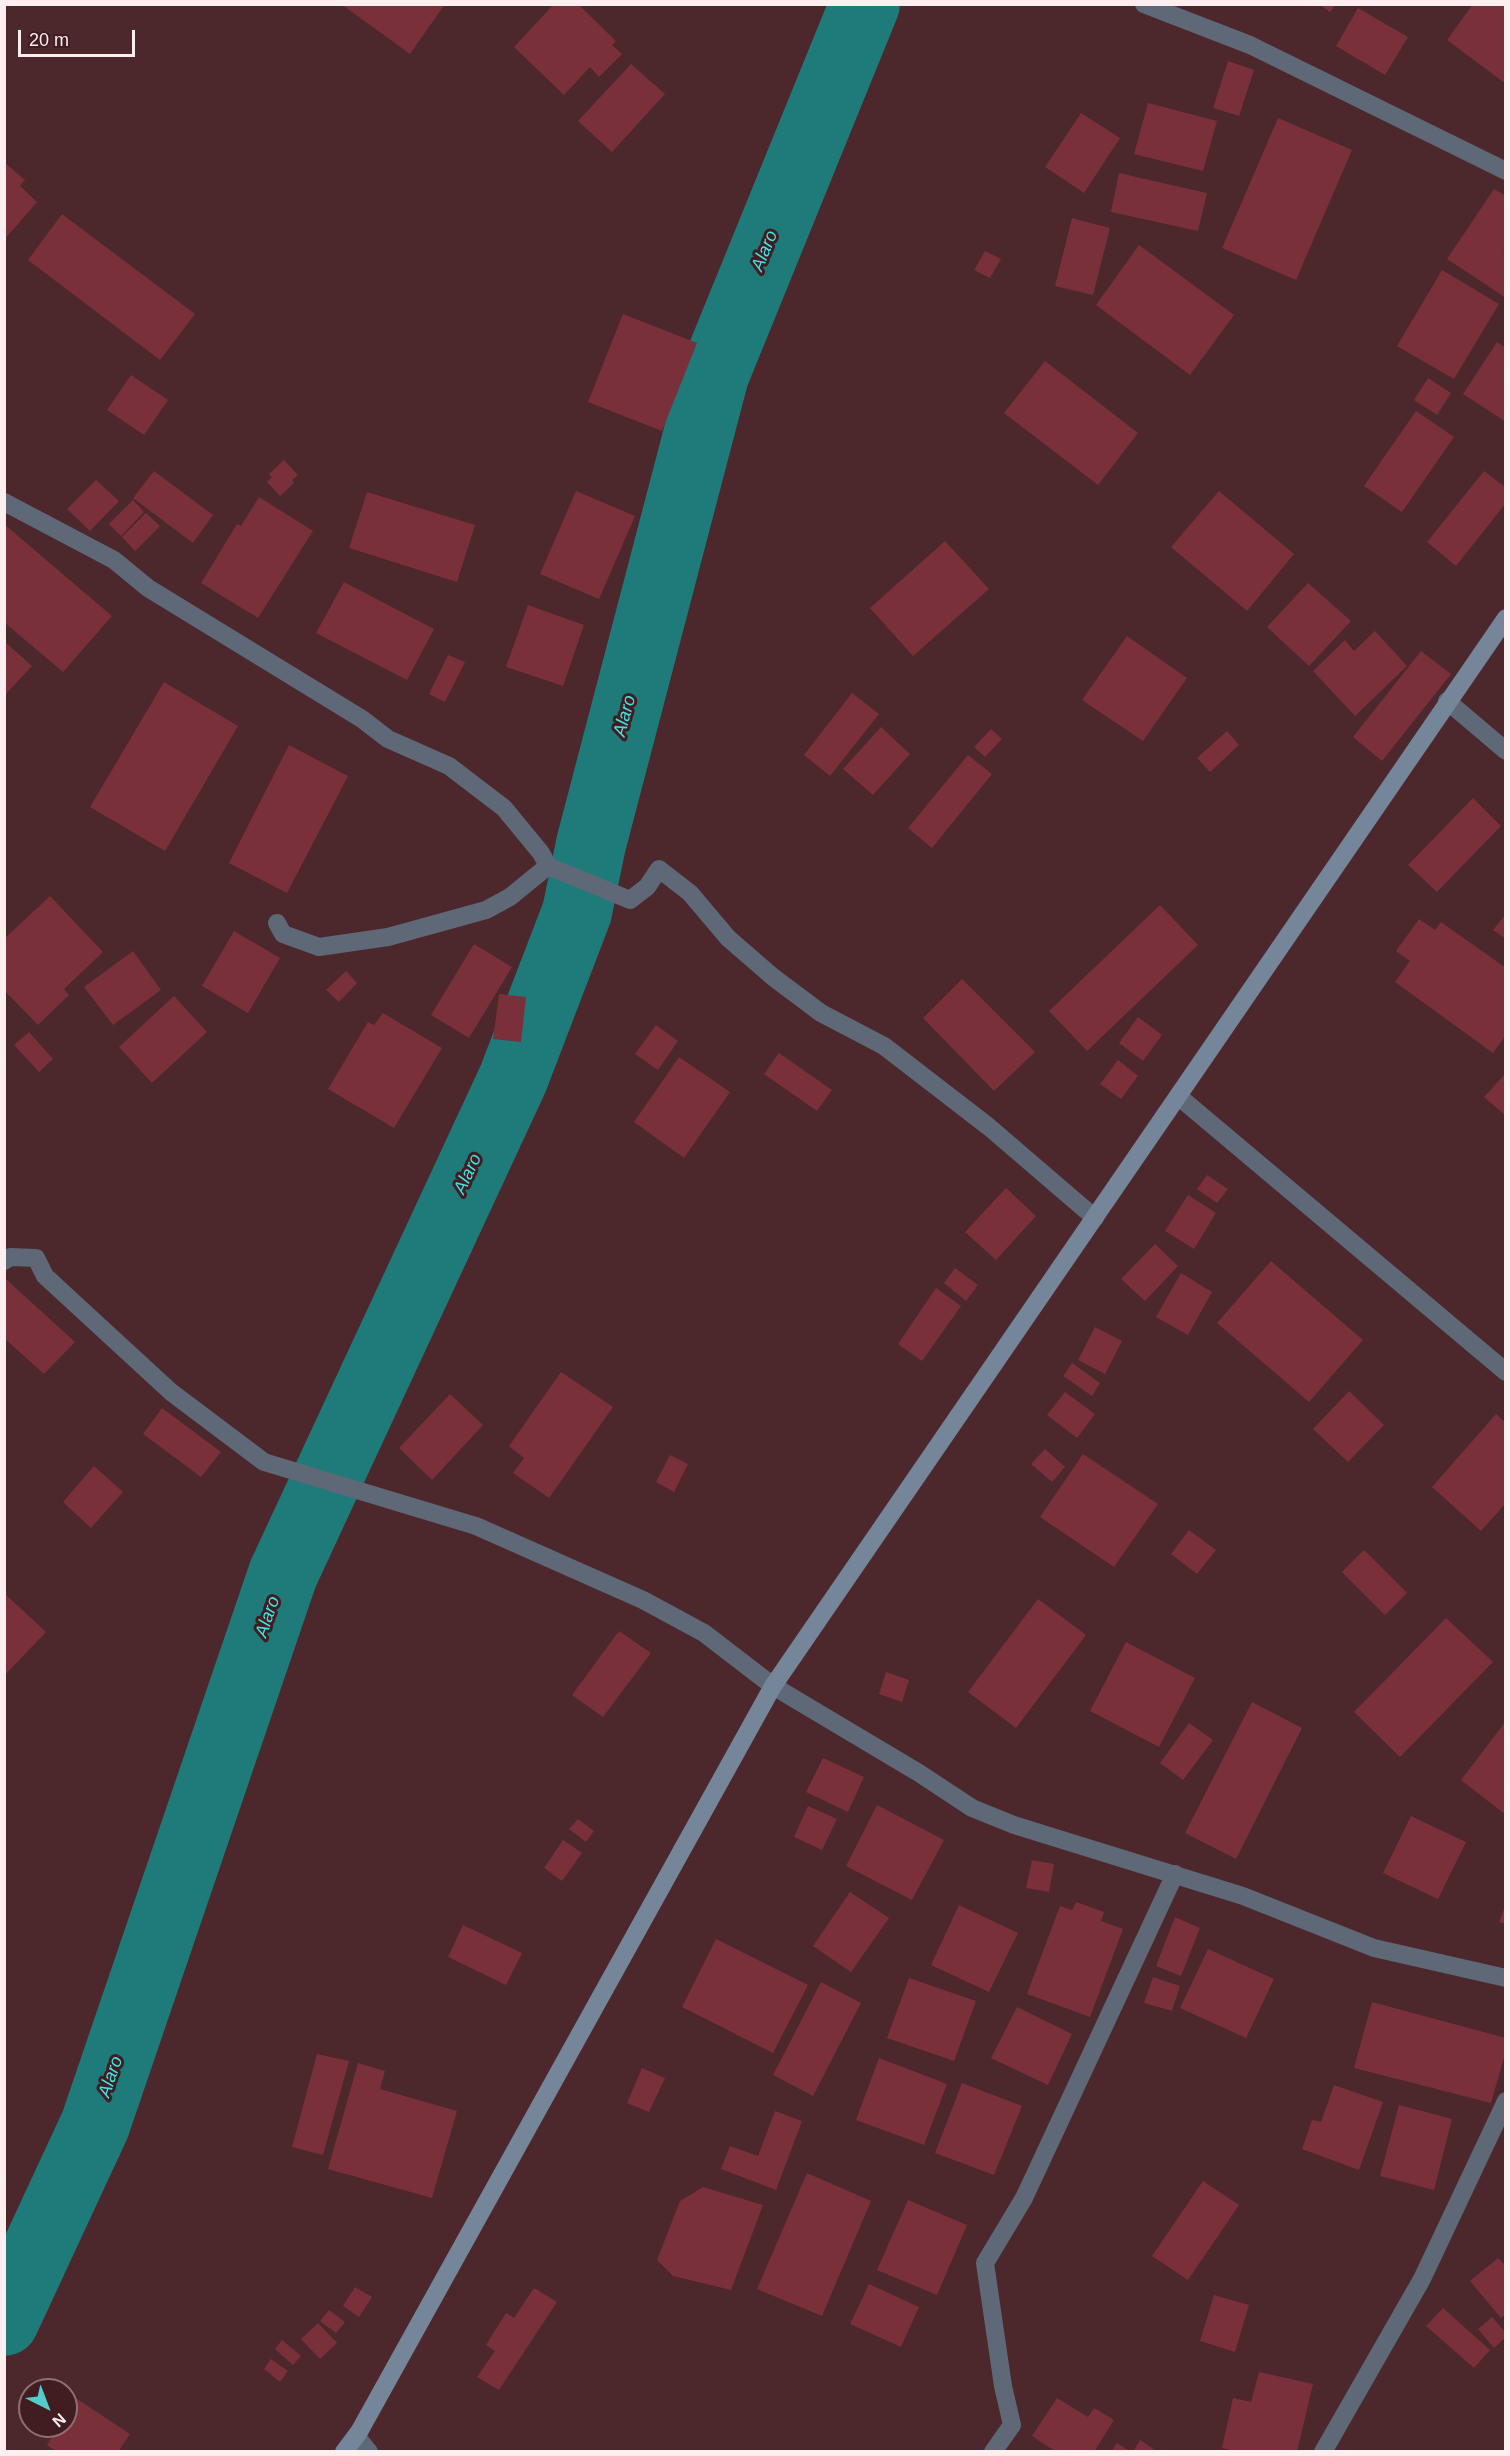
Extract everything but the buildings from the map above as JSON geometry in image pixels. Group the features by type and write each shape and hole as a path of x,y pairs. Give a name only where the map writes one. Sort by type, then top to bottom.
{"street":[{"path":"1144,4 1250,45 1506,171"},
{"path":"4,502 114,560 148,588 362,719 388,739 449,766 504,808 541,853 548,866 630,900 647,887 659,869 690,893 728,938 773,977 821,1013 884,1046 989,1127 1095,1218"},
{"path":"344,2451 356,2436 773,1686 1506,618"},
{"path":"1447,701 1506,752"},
{"path":"277,923 283,934 319,947 388,938 486,910 510,897 548,866"},
{"path":"1178,1096 1506,1372"},
{"path":"4,1261 10,1257 36,1258 45,1276 171,1392 264,1462 375,1493 476,1526 643,1600 704,1633 773,1686 919,1773 972,1808 1014,1825 1243,1896 1374,1948 1506,1978"},
{"path":"993,2451 1012,2425 1003,2386 985,2263 1024,2198 1175,1874"},
{"path":"1323,2451 1422,2279 1506,2101"},
{"path":"356,2436 369,2451"}],"waterway":[{"name":"Alaro","path":"4,2321 95,2125 283,1574 513,1079 577,912 591,844 714,375 865,4"}]}
